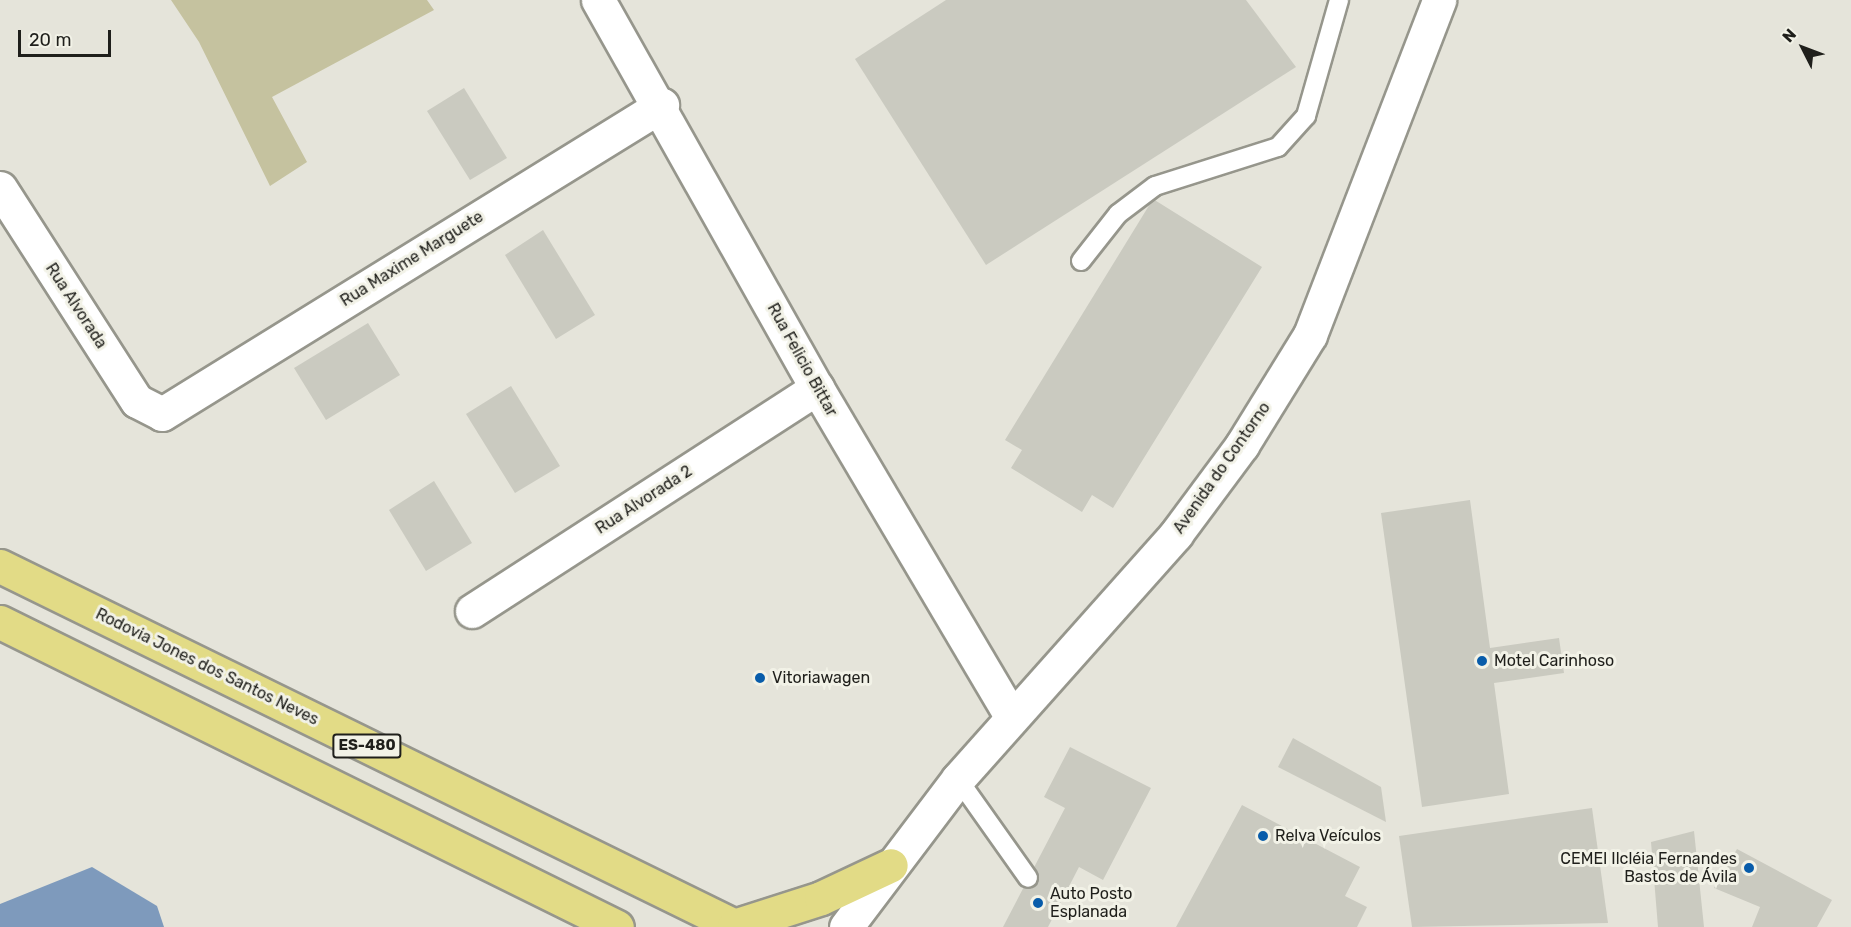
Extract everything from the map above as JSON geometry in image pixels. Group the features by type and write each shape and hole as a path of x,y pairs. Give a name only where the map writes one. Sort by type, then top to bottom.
{"main road":[{"name":"Rodovia Jones dos Santos Neves","path":"0,566 736,926"},
{"path":"0,622 617,927"},
{"path":"736,926 821,898 891,865"}],"street":[{"name":"Rua Felicio Bittar","path":"598,0 662,105 817,388 1011,716"},
{"name":"Avenida do Contorno","path":"846,927 958,779 1011,716 1176,534 1242,445 1310,335 1439,0"},
{"name":"Rua Maxime Marguete","path":"162,414 662,105"},
{"name":"Rua Alvorada","path":"0,188 137,401 162,414"},
{"name":"Rua Alvorada 2","path":"472,611 817,388"},
{"name":"Avenida do Contorno","path":"868,927 891,865"}],"lane":[{"path":"1081,261 1118,214 1155,186 1278,147 1306,116 1339,0"},
{"path":"958,779 1028,878"}],"shaded area":[{"path":"171,0 427,0 434,10 272,97 307,162 270,186 199,42"}],"water":[{"path":"92,867 157,906 164,927 0,927 0,904"}],"building":[{"path":"946,0 1246,0 1296,67 986,265 855,59"},
{"path":"464,88 507,158 470,180 427,111"},
{"path":"1153,199 1262,267 1113,508 1092,495 1082,512 1011,468 1022,450 1005,440"},
{"path":"543,230 595,315 556,339 505,255"},
{"path":"368,323 400,375 326,420 294,368"},
{"path":"511,386 560,466 515,493 466,414"},
{"path":"434,481 472,543 426,571 389,510"},
{"name":"Motel Carinhoso","path":"1470,500 1490,648 1559,638 1564,673 1494,683 1509,794 1422,807 1381,513"},
{"path":"1293,738 1381,787 1386,822 1278,767"},
{"path":"1070,747 1151,788 1103,880 1079,867 1048,927 1003,927 1065,808 1044,797"},
{"name":"Relva Veículos","path":"1242,805 1360,867 1345,896 1367,907 1357,927 1176,927"},
{"path":"1592,808 1608,923 1412,927 1399,836"},
{"name":"CEMEI Ilcléia Fernandes Bastos de Ávila","path":"1694,831 1704,927 1658,927 1651,842"},
{"name":"CEMEI Ilcléia Fernandes Bastos de Ávila","path":"1737,849 1832,900 1817,927 1752,927 1760,907 1714,888"}],"place":[{"name":"Motel Carinhoso","path":"1482,661"},
{"name":"Vitoriawagen","path":"760,678"},
{"name":"Relva Veículos","path":"1263,836"},
{"name":"CEMEI Ilcléia Fernandes Bastos de Ávila","path":"1749,868"},
{"name":"Auto Posto Esplanada","path":"1038,903"}]}
